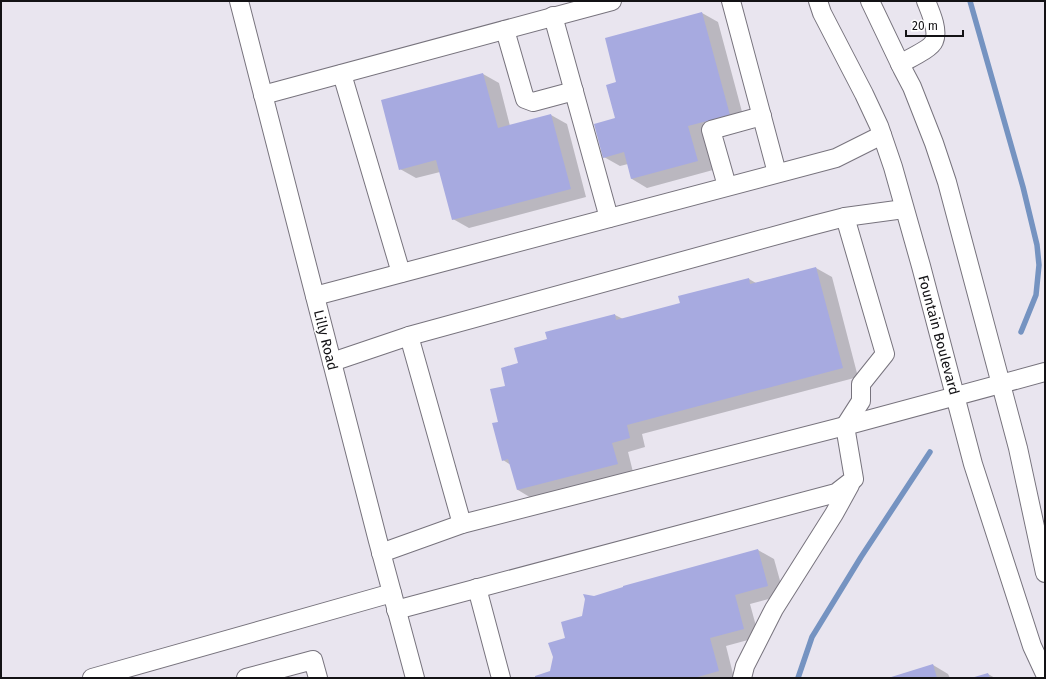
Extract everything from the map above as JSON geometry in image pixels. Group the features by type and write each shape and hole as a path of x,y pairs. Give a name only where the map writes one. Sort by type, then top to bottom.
{"street":[{"name":"Lilly Road","path":"239,1 381,553 415,678"},
{"path":"263,95 612,1"},
{"path":"731,1 777,173"},
{"name":"Fountain Boulevard","path":"818,1 822,13 879,126 893,167 921,266 973,464 1032,646 1045,674"},
{"path":"870,1 912,87 934,143 947,182 1018,448 1045,573"},
{"path":"900,64 927,49 934,42 935,31 926,1"},
{"path":"553,16 609,218"},
{"path":"505,30 525,99 533,102 574,91"},
{"path":"342,74 401,274"},
{"path":"727,186 711,130 762,116"},
{"path":"315,296 836,158 882,135"},
{"path":"332,362 409,336 814,225 845,217 904,209"},
{"path":"742,678 745,666 774,609 834,514 854,479 844,426 861,401 861,384 885,354 845,217"},
{"path":"409,336 462,524"},
{"path":"381,553 462,524 844,426 1045,372"},
{"path":"92,678 394,601 476,588 836,493 854,479"},
{"path":"476,588 501,678"},
{"path":"246,678 313,660 318,678"}],"building":[{"path":"702,12 730,115 688,126 698,161 631,179 624,152 603,158 594,124 615,118 606,85 616,82 605,38"},
{"path":"483,73 498,128 551,114 571,189 452,220 436,160 399,170 381,100"},
{"path":"816,267 843,368 627,425 630,438 612,443 618,464 517,490 508,459 502,461 492,423 498,422 490,389 505,386 501,368 518,363 514,348 547,339 545,332 615,314 616,320 680,303 678,296 749,278 750,284"},
{"path":"758,549 768,586 735,595 744,629 710,638 719,671 694,678 535,678 535,676 550,671 553,657 548,643 565,638 561,622 582,616 585,599 583,594 594,596 623,586"},
{"path":"933,664 937,678 888,678"},
{"path":"988,673 990,678 971,678"}],"waterway":[{"path":"970,1 1023,187 1037,245 1039,265 1036,295 1021,332"},
{"path":"798,678 812,637 861,557 930,452"}]}
